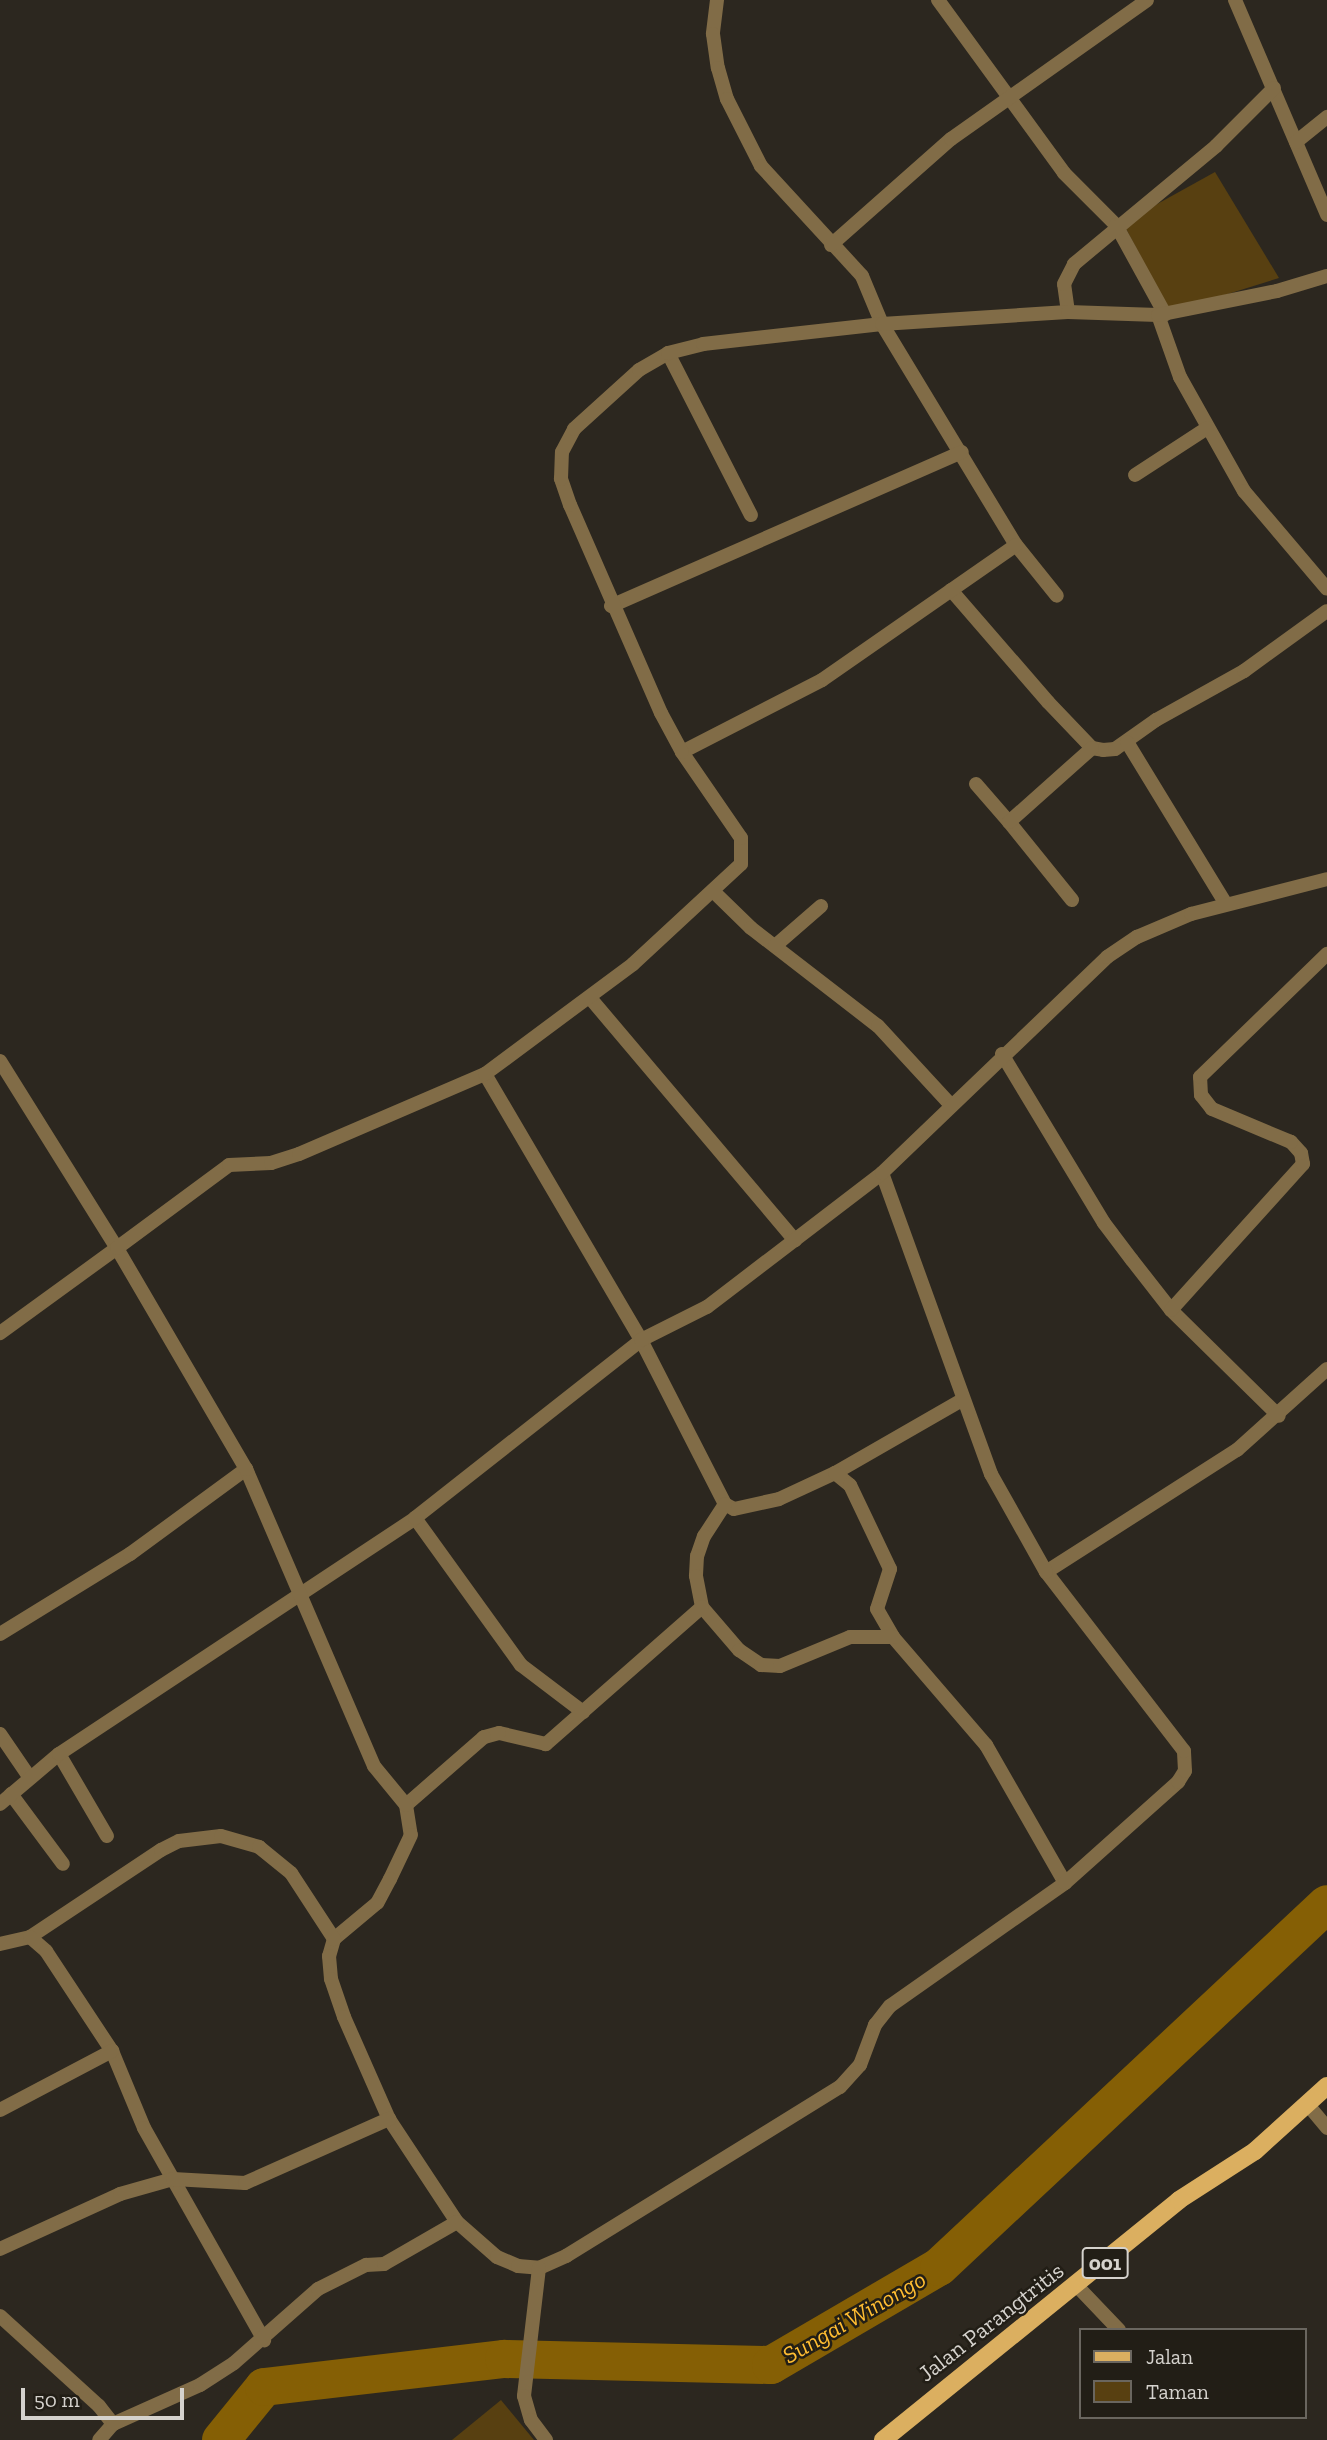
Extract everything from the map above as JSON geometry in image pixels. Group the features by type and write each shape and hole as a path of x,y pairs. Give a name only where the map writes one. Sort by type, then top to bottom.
{"main road":[{"name":"Jalan Parangtritis","path":"890,2438 1179,2200 1255,2151 1327,2086"}],"street":[{"path":"717,0 713,34 718,68 742,132 761,166 862,276 882,324 1016,545 1056,596"},
{"path":"938,0 1064,173 1116,225 1161,314 1180,377 1207,428 1244,491 1327,589"},
{"path":"831,245 951,139 1147,0"},
{"path":"1235,0 1327,215"},
{"path":"1068,312 1067,275 1116,225 1216,146 1274,89"},
{"path":"1296,142 1327,117"},
{"path":"0,1333 229,1165 271,1163 299,1154 485,1074 591,999 715,893 741,864 741,838 682,752 611,606 562,479 562,452 574,429 639,370 668,353 703,344 882,324 1068,312 1161,314 1277,291 1327,276"},
{"path":"668,353 751,515"},
{"path":"1135,475 1207,428"},
{"path":"611,606 962,452"},
{"path":"682,752 822,680 1016,545"},
{"path":"951,590 1014,666 1092,748 1108,751 1126,742 1156,720 1244,671 1327,611"},
{"path":"1126,742 1226,904"},
{"path":"1009,821 1092,748"},
{"path":"976,784 1072,900"},
{"path":"63,1864 5,1799 59,1754 301,1598 415,1518 641,1340 707,1307 882,1173 1077,982 1125,944 1162,925 1226,904 1327,879"},
{"path":"715,893 775,946 878,1026 950,1104"},
{"path":"775,946 821,906"},
{"path":"1171,1310 1303,1164 1301,1153 1291,1142 1212,1109 1201,1095 1200,1077 1327,954"},
{"path":"591,999 795,1240"},
{"path":"1002,1054 1104,1223 1171,1310 1279,1416"},
{"path":"0,1062 117,1248 246,1469 374,1766 406,1805 411,1835 390,1879 377,1903 334,1939 329,1956 331,1979 389,2119 457,2222 497,2257 539,2268 840,2087 860,2065 875,2025 890,2006 1065,1882 1178,1782 1187,1761 1184,1751 1046,1572 991,1474 882,1173"},
{"path":"485,1074 641,1340 725,1504 734,1509 779,1499 835,1473 962,1400"},
{"path":"1046,1572 1216,1464 1279,1416 1327,1369"},
{"path":"0,1634 96,1576 246,1469"},
{"path":"835,1473 850,1485 891,1569 877,1609 893,1637 986,1745 1065,1882"},
{"path":"725,1504 697,1556 702,1606 719,1631 761,1665 792,1665 850,1637 893,1637"},
{"path":"415,1518 521,1665 583,1712"},
{"path":"406,1805 484,1737 499,1733 546,1744 702,1606"},
{"path":"0,1734 30,1778"},
{"path":"59,1754 107,1836"},
{"path":"0,1944 30,1937 161,1850 179,1841 221,1836 259,1847 275,1858 291,1873 334,1939"},
{"path":"30,1937 46,1951 112,2051 144,2128 264,2340"},
{"path":"0,2110 112,2051"},
{"path":"1308,2105 1327,2128"},
{"path":"0,2249 120,2194 173,2179 246,2183 389,2119"},
{"path":"99,2440 113,2424 200,2385 264,2340 318,2289 366,2265 384,2264 457,2222"},
{"path":"539,2268 528,2339 524,2396 531,2420 546,2440"},
{"path":"1077,2286 1117,2328"},
{"path":"0,2316 37,2354 83,2389 113,2424"}],"green space":[{"path":"1215,172 1279,278 1170,312 1123,223"},
{"path":"501,2400 534,2440 452,2440"}],"waterway":[{"name":"Sungai Winongo","path":"221,2440 264,2387 504,2359 771,2365 939,2267 1327,1904"}]}
